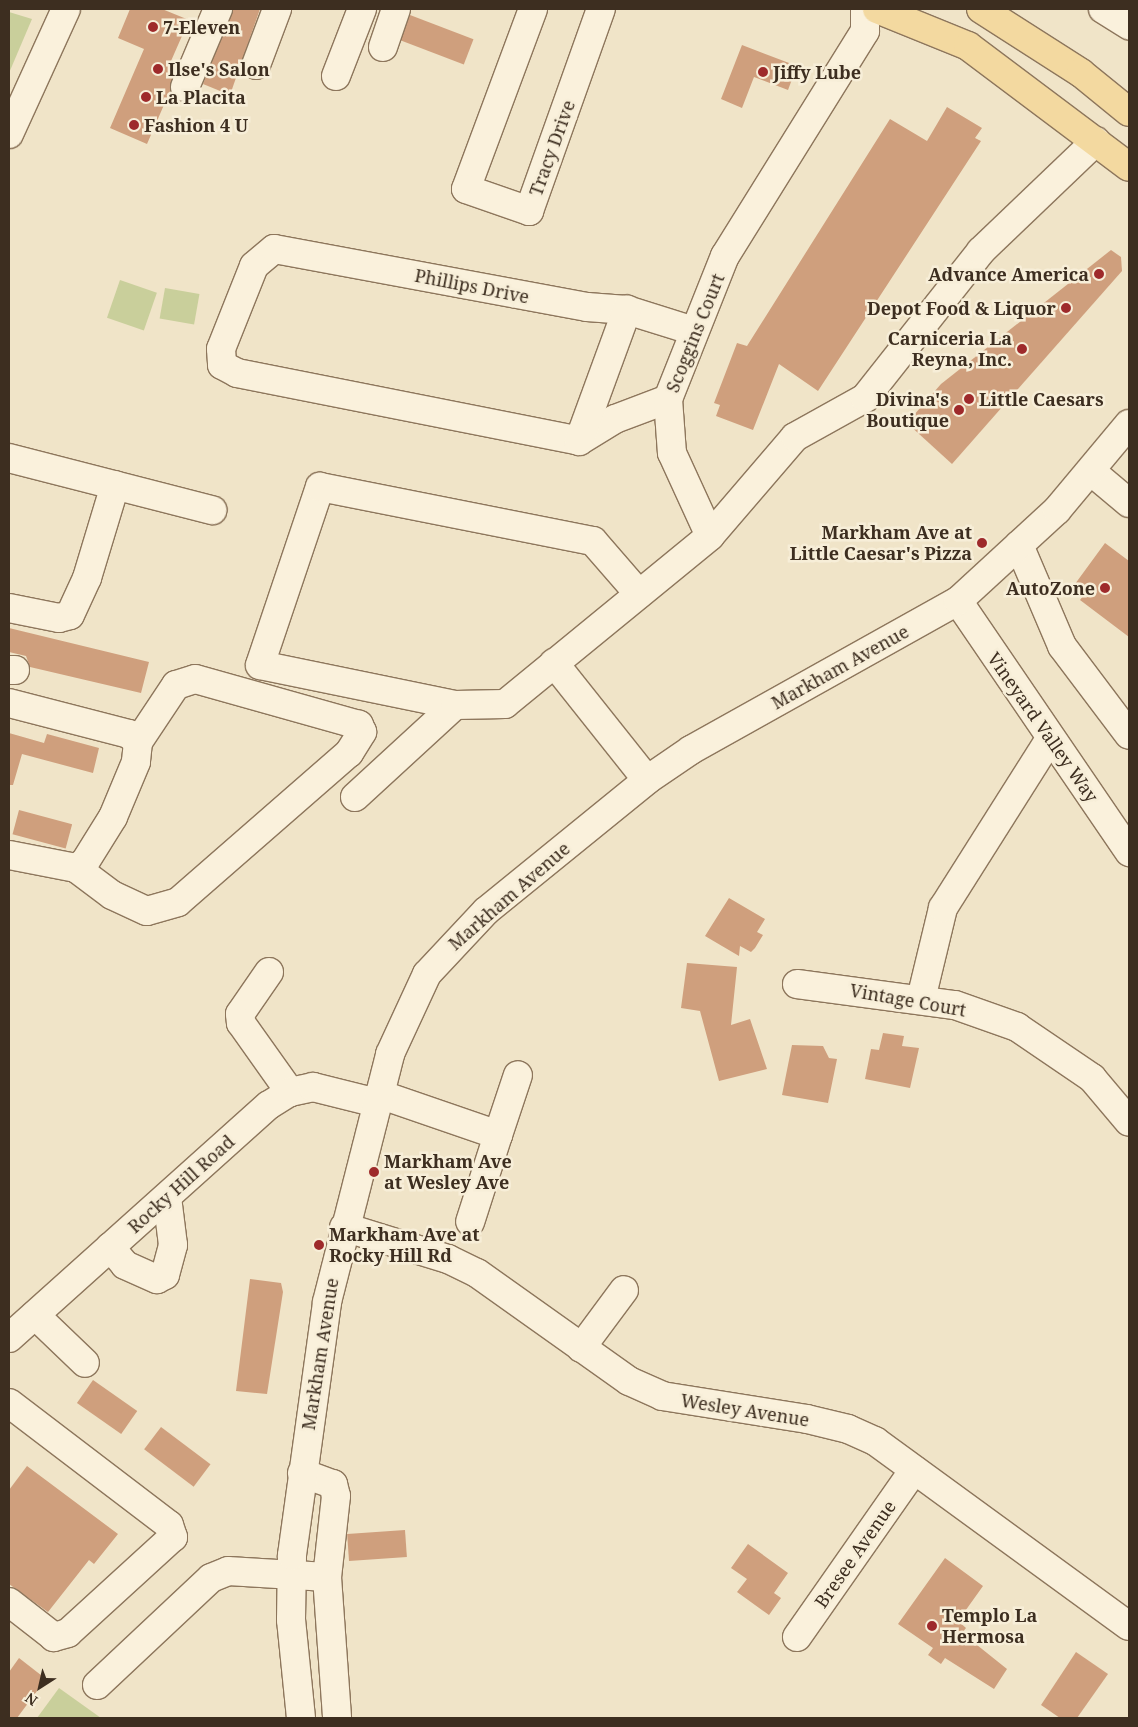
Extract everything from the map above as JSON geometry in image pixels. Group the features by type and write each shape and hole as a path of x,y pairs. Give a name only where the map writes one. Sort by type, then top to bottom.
{"main road":[{"path":"877,9 930,26 968,46 1129,167"},
{"path":"988,10 1081,73 1129,112"}],"street":[{"path":"9,134 66,9"},
{"path":"185,87 218,9"},
{"path":"256,65 277,9"},
{"path":"336,76 362,9"},
{"path":"383,47 396,9"},
{"name":"Tracy Drive","path":"533,9 466,190 529,211 601,9"},
{"name":"Scoggins Court","path":"579,441 615,419 668,400 725,256 865,31 865,9"},
{"path":"1103,9 1129,25"},
{"path":"639,594 593,541 320,487 260,665 455,705 505,704 710,536 795,437 865,398 981,250 1096,142"},
{"name":"Phillips Drive","path":"579,441 238,373 222,365 221,349 254,266 274,248 587,307 627,310 694,331"},
{"path":"579,441 627,310"},
{"path":"668,400 672,453 710,536"},
{"name":"Markham Avenue","path":"300,1718 292,1574 302,1473 327,1302 344,1227 378,1098 406,1011 451,944 647,780 691,750 958,600 1019,546 1092,472 1129,424"},
{"path":"9,458 212,510"},
{"path":"1092,472 1129,504"},
{"path":"9,608 59,618 70,615 87,578 115,485"},
{"path":"1019,546 1062,646 1129,735"},
{"name":"Vineyard Valley Way","path":"958,600 1050,739 1129,852"},
{"path":"554,663 647,780"},
{"path":"9,855 76,868 112,895 147,911 178,902 348,753 362,732 359,725 195,679 176,685 138,742 136,762 113,817 85,862 76,868"},
{"path":"9,703 129,734 138,742"},
{"path":"355,797 455,705"},
{"path":"921,999 943,908 1050,739"},
{"path":"269,972 240,1014 240,1023 290,1092"},
{"name":"Vintage Court","path":"797,984 921,999 982,1013 1043,1042 1092,1078 1129,1122"},
{"path":"470,1222 518,1075"},
{"name":"Rocky Hill Road","path":"9,1338 269,1105 290,1092 313,1088 336,1090 378,1098 498,1135"},
{"path":"110,1247 126,1265 157,1279 165,1275 173,1246 166,1197"},
{"name":"Wesley Avenue","path":"344,1227 441,1257 477,1274 629,1381 662,1396 848,1428 875,1441 1129,1626"},
{"path":"582,1348 624,1290"},
{"path":"35,1315 85,1363"},
{"path":"9,1403 169,1525 172,1537 68,1633 54,1637 9,1602"},
{"name":"Bresee Avenue","path":"797,1637 914,1470"},
{"path":"302,1473 333,1484 336,1496 327,1577 337,1718"},
{"path":"97,1684 211,1578 228,1570 327,1577"},
{"path":"298,1690 335,1689"}],"green space":[{"path":"9,12 32,19 9,73"},
{"path":"120,280 157,293 144,331 107,318"},
{"path":"165,288 199,294 194,325 160,319"},
{"path":"59,1688 101,1718 37,1718"}],"building":[{"path":"130,9 162,9 189,20 171,61 178,64 170,91 147,144 110,128 144,49 118,38"},
{"path":"233,9 260,9 230,95 203,84"},
{"path":"410,15 473,39 464,65 400,40"},
{"name":"Jiffy Lube","path":"742,45 797,66 788,90 754,77 742,108 721,99"},
{"path":"947,107 982,128 975,138 981,141 818,391 779,364 753,430 716,416 720,405 714,403 737,343 747,346 890,119 927,141"},
{"path":"1111,250 1121,257 1122,271 952,464 907,423 941,384"},
{"name":"AutoZone","path":"1105,543 1129,561 1129,637 1080,600 1086,592 1075,584"},
{"path":"9,628 149,662 141,693 30,667 26,656 9,652"},
{"path":"9,733 44,743 47,734 99,748 93,773 22,754 13,785 9,785"},
{"path":"19,810 72,824 66,848 13,834"},
{"path":"729,898 765,919 757,932 763,935 755,948 751,952 740,946 739,956 705,936"},
{"path":"687,963 737,967 731,1025 750,1019 767,1069 719,1081 700,1011 681,1008"},
{"path":"883,1033 904,1036 902,1046 919,1048 910,1088 865,1079 871,1049 879,1050"},
{"path":"792,1045 823,1046 829,1058 837,1059 828,1103 782,1095"},
{"path":"250,1279 281,1283 283,1292 267,1394 236,1391"},
{"path":"93,1380 137,1411 121,1434 77,1403"},
{"path":"161,1427 211,1464 194,1487 144,1449"},
{"path":"27,1466 118,1534 94,1564 89,1560 48,1612 9,1584 9,1490"},
{"path":"405,1530 407,1557 349,1561 347,1534"},
{"path":"748,1544 788,1573 774,1593 781,1598 769,1615 737,1592 747,1579 731,1568"},
{"name":"Templo La Hermosa","path":"945,1558 983,1586 958,1621 966,1628 962,1633 1007,1669 994,1689 945,1658 941,1664 928,1655 933,1648 898,1624"},
{"path":"1076,1652 1108,1674 1077,1718 1060,1718 1041,1705"},
{"path":"19,1658 46,1679 17,1718 9,1718 9,1672"}],"place":[{"name":"7-Eleven","path":"153,27"},
{"name":"Ilse's Salon","path":"158,69"},
{"name":"Jiffy Lube","path":"763,72"},
{"name":"La Placita","path":"146,97"},
{"name":"Fashion 4 U","path":"134,125"},
{"name":"Advance America","path":"1099,274"},
{"name":"Depot Food & Liquor","path":"1066,308"},
{"name":"Carniceria La Reyna, Inc.","path":"1022,349"},
{"name":"Little Caesars","path":"969,399"},
{"name":"Divina's Boutique","path":"959,410"},
{"name":"Markham Ave at Little Caesar's Pizza","path":"982,543"},
{"name":"AutoZone","path":"1105,588"},
{"name":"Markham Ave at Wesley Ave","path":"374,1172"},
{"name":"Markham Ave at Rocky Hill Rd","path":"319,1245"},
{"name":"Templo La Hermosa","path":"932,1626"}]}
